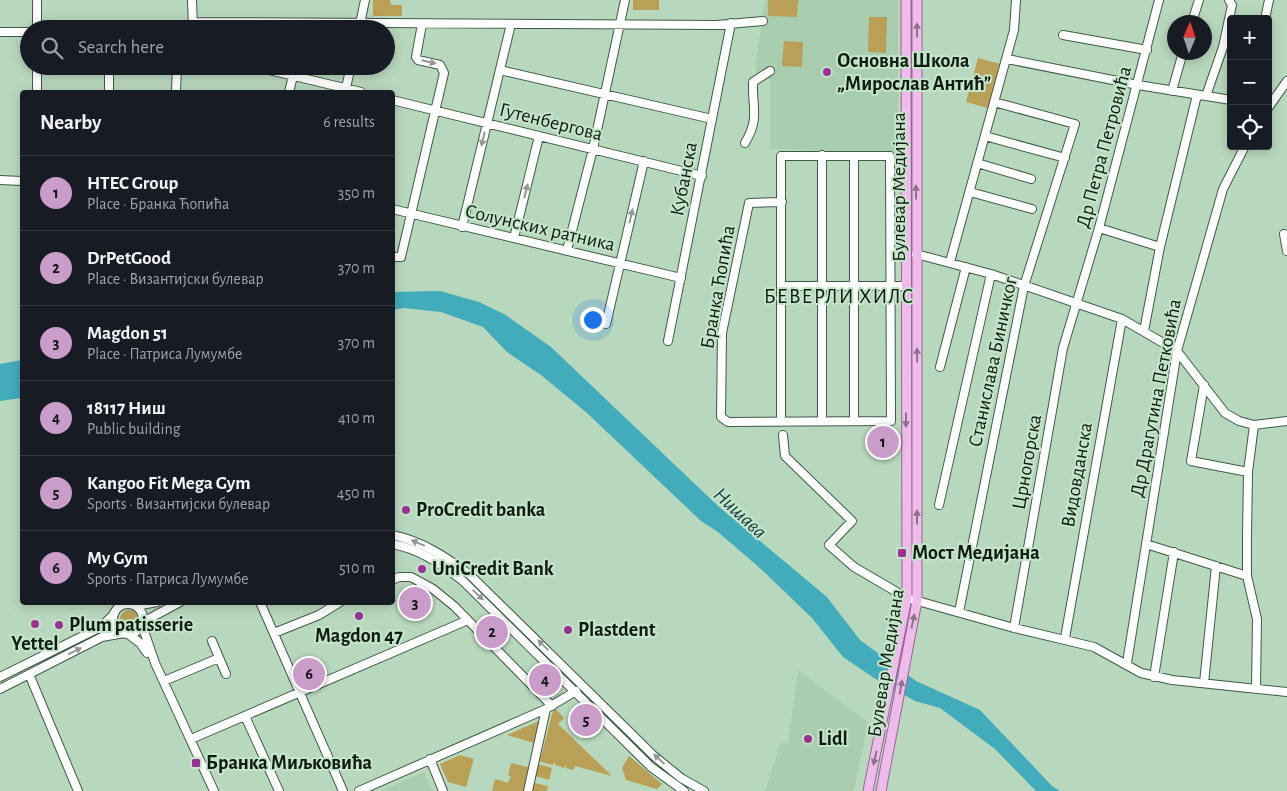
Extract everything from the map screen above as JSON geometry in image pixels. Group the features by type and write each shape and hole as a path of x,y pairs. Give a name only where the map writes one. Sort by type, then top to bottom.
{"main road":[{"name":"Булевар Медијана","path":"868,791 907,598 906,0"},
{"name":"Булевар Медијана","path":"881,791 917,601 917,0"}],"street":[{"path":"37,0 38,20"},
{"path":"192,0 192,20"},
{"path":"360,20 365,0"},
{"path":"567,250 593,149 625,0"},
{"path":"950,262 1007,59 1014,30 1016,0"},
{"name":"Др Петра Петровића","path":"1076,302 1099,228 1159,0"},
{"path":"1194,15 1198,0"},
{"path":"1206,96 1223,47 1232,5 1229,0"},
{"path":"1265,15 1269,0"},
{"path":"395,25 620,25 762,21"},
{"name":"Кубанска","path":"668,341 731,23"},
{"path":"395,257 401,257 444,69 440,65 418,60 416,57 422,24"},
{"path":"462,227 511,24"},
{"path":"0,32 20,32"},
{"path":"1063,35 1147,50"},
{"path":"1007,59 1138,85 1227,99"},
{"path":"1172,91 1181,60"},
{"path":"500,70 712,119"},
{"path":"745,143 754,127 756,108 753,82 770,71"},
{"path":"37,75 37,90"},
{"path":"109,75 109,90"},
{"path":"176,90 177,75"},
{"path":"289,75 342,90"},
{"path":"345,90 348,75"},
{"path":"290,90 293,76"},
{"path":"1270,105 1287,81"},
{"path":"1144,331 1160,247 1197,95"},
{"name":"Гутенбергова","path":"395,101 702,176"},
{"name":"Станислава Биничког","path":"959,612 1024,286 1075,124 994,102"},
{"path":"514,238 540,136"},
{"path":"985,136 1065,158"},
{"name":"Др Драгутина Петковића","path":"1127,663 1177,351 1223,189 1243,150"},
{"path":"822,155 822,421"},
{"path":"782,421 781,156 822,155 854,156 854,420"},
{"name":"Булевар Медијана","path":"854,156 890,156 891,421"},
{"path":"606,324 644,161"},
{"path":"977,163 1032,178"},
{"path":"0,180 20,181"},
{"path":"970,192 1032,209"},
{"name":"Бранка Ћопића","path":"782,202 749,203 722,333 720,414 728,422 891,421"},
{"name":"Солунских ратника","path":"395,211 681,278"},
{"path":"1099,228 1160,247"},
{"path":"1284,234 1287,251"},
{"path":"916,254 990,274 1122,319 1177,351 1225,412 1239,421 1254,425 1287,421"},
{"path":"940,367 966,267"},
{"path":"939,505 990,274"},
{"path":"781,286 906,286"},
{"name":"Црногорска","path":"1014,628 1063,348 1076,302"},
{"name":"Видовданска","path":"1065,638 1122,319"},
{"path":"1204,385 1191,461 1248,472"},
{"path":"1254,425 1248,472 1247,576 1257,619 1256,688"},
{"name":"Булевар Медијана","path":"783,435 785,456 852,521 829,545 854,567 907,598"},
{"path":"395,536 410,540 440,554 470,575 654,756 681,778 704,791"},
{"path":"1146,544 1247,576"},
{"path":"395,545 421,553 449,570 510,625 652,767 684,791"},
{"path":"1154,677 1174,552"},
{"path":"1204,683 1216,566"},
{"path":"395,579 411,577 440,595 468,620 549,708"},
{"path":"907,598 1014,628 1065,638 1099,649 1127,663 1141,673 1154,677 1287,692"},
{"path":"135,605 141,611 142,623 155,663 191,738 211,790"},
{"path":"0,689 102,637 136,631 142,623 175,605"},
{"path":"261,605 343,791"},
{"path":"274,633 319,615 334,605"},
{"path":"116,609 115,625 140,643 155,663"},
{"path":"0,677 98,629 116,609"},
{"path":"191,738 468,620"},
{"path":"212,641 226,674"},
{"path":"164,681 219,658"},
{"path":"29,674 78,791"},
{"path":"359,791 549,708 576,691"},
{"path":"528,791 549,708"},
{"path":"245,716 279,791"},
{"path":"430,759 443,791"}],"shaded area":[{"path":"373,0 390,0 391,5 402,5 402,16 373,16"},
{"path":"633,0 659,0 659,10 633,10"},
{"name":"Основна Школа „Мирослав Антић”","path":"765,0 898,0 898,153 770,149 770,79 758,78 755,66"},
{"path":"768,0 798,0 797,17 768,16"},
{"path":"869,17 887,17 886,53 868,52"},
{"path":"784,41 803,42 802,67 782,66"},
{"path":"978,58 1000,64 988,108 966,102"},
{"path":"125,610 133,610 138,615 136,626 125,628 120,623 120,615"},
{"path":"798,670 868,722 854,791 765,791 781,742 788,744"},
{"path":"554,707 564,718 558,724 612,776 575,766 573,770 566,768 566,764 564,768 555,765 555,761 553,765 534,760 535,755 541,757"},
{"path":"539,721 534,743 507,735"},
{"path":"460,755 474,759 466,787 448,782 440,764"},
{"path":"629,756 662,784 657,789 626,780 622,768"},
{"path":"511,763 527,767 534,763 552,768 549,780 532,775 530,782 548,786 547,791 492,791 495,779 508,783 511,776 508,775"},
{"path":"424,772 433,791 381,791"}],"water":[{"path":"440,291 479,302 504,314 551,347 718,506 827,597 860,640 916,681 980,710 1052,786 1060,791 1036,791 995,749 940,708 915,701 874,678 843,657 812,618 761,569 718,532 701,521 587,413 541,375 507,352 483,327 441,312 404,308 395,310 395,292"},
{"path":"20,360 20,398 0,401 0,364"}],"place":[{"name":"Основна Школа „Мирослав Антић”","path":"827,72"},
{"name":"HTEC Group","path":"883,442"},
{"name":"ProCredit banka","path":"406,510"},
{"name":"Мост Медијана","path":"902,553"},
{"name":"UniCredit Bank","path":"422,569"},
{"name":"Magdon 51","path":"415,603"},
{"name":"Magdon 47","path":"359,616"},
{"name":"Yettel","path":"35,624"},
{"name":"Plum patisserie","path":"59,625"},
{"name":"Plastdent","path":"568,630"},
{"name":"DrPetGood","path":"492,632"},
{"name":"My Gym","path":"309,674"},
{"name":"18117 Ниш","path":"545,680"},
{"name":"Kangoo Fit Mega Gym","path":"586,720"},
{"name":"Lidl","path":"808,739"},
{"name":"Бранка Миљковића","path":"196,763"}],"district":[{"name":"БЕВЕРЛИ ХИЛС","path":"839,296"}],"water label":[{"name":"Нишава","path":"740,513"}]}
